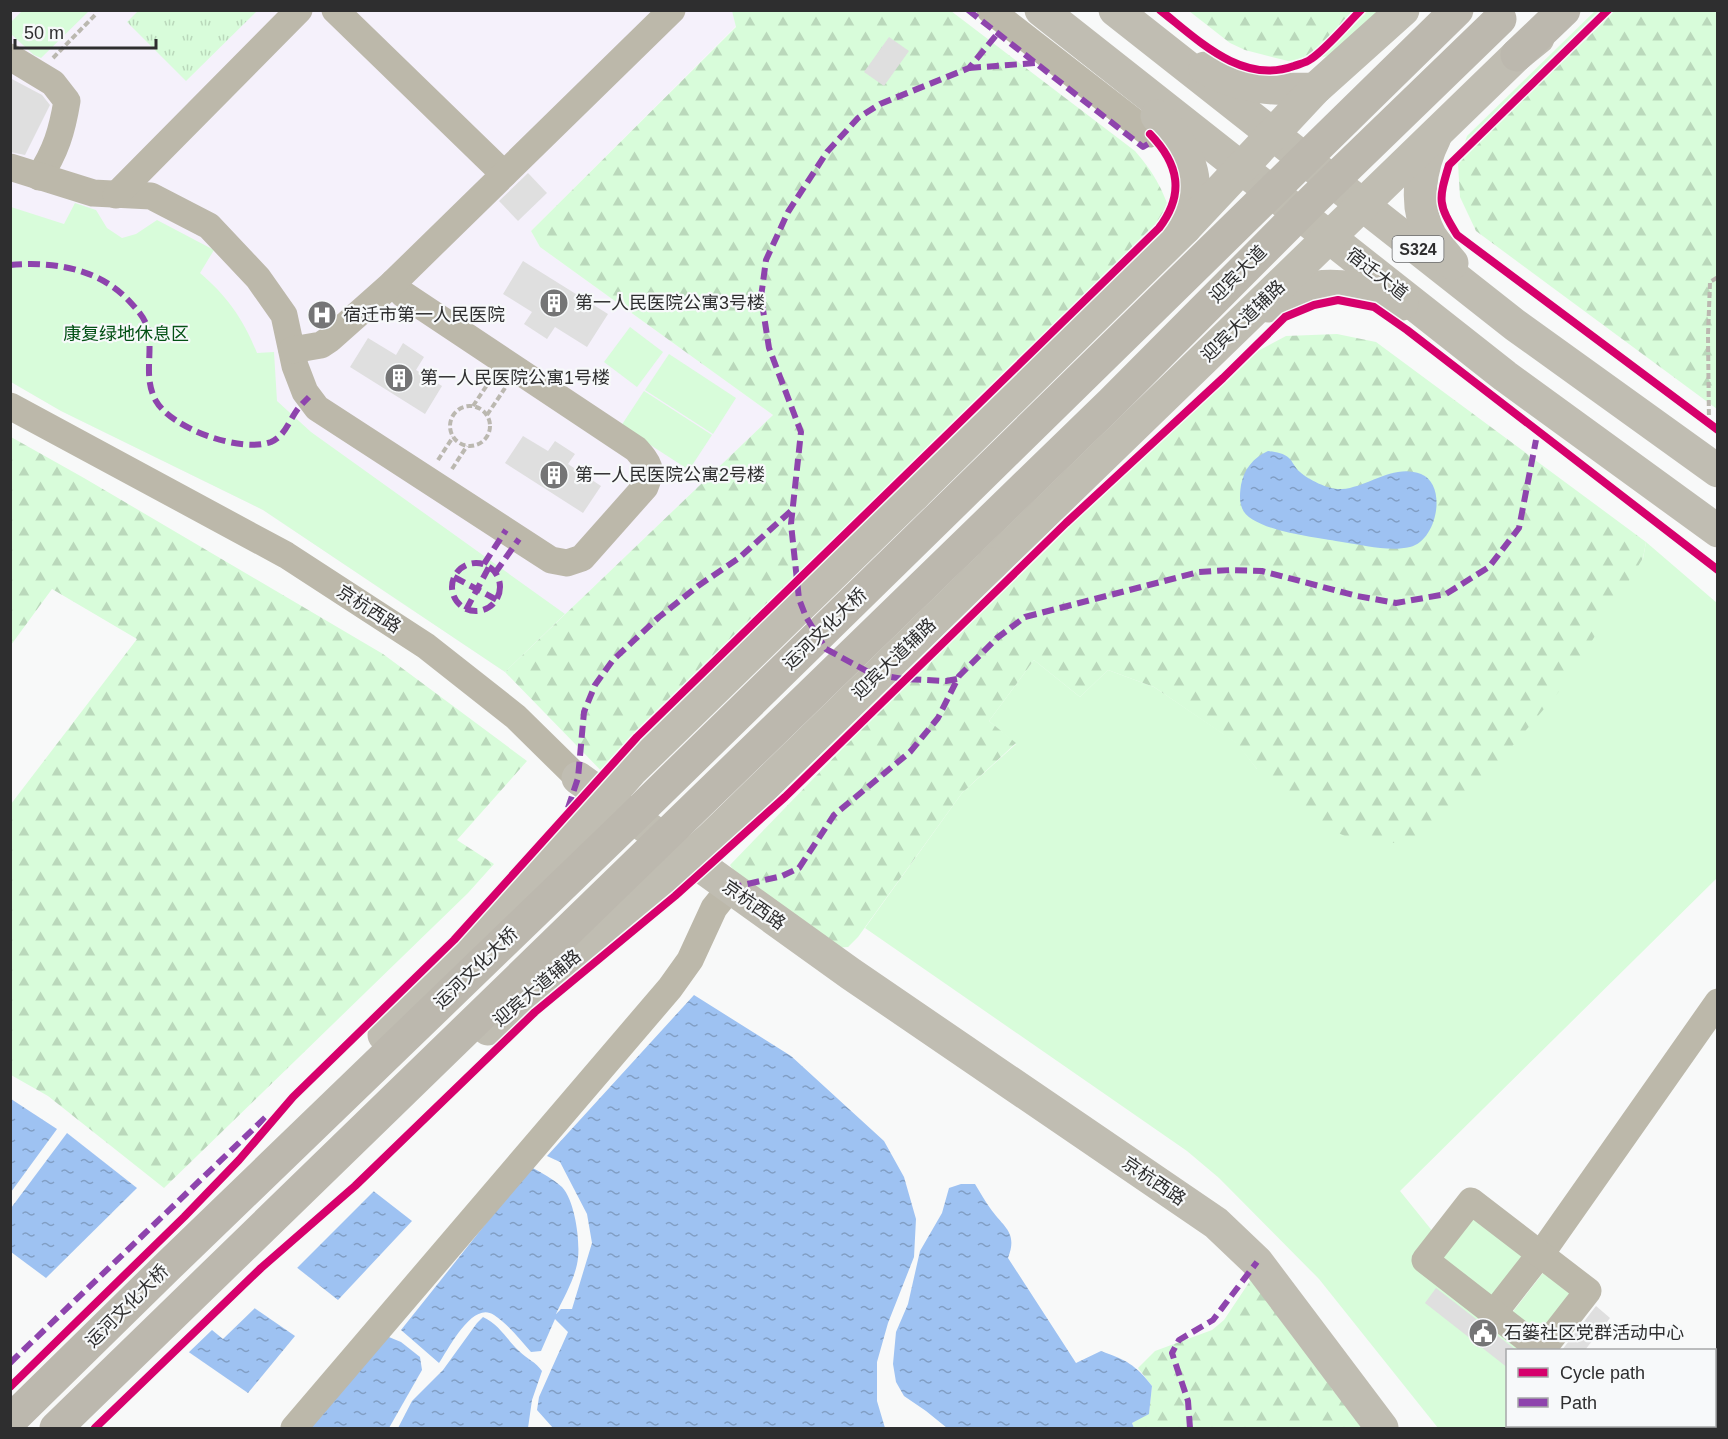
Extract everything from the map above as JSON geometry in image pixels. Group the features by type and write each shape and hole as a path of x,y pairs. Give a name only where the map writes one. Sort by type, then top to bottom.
{"highway":[{"name":"迎宾大道","path":"942,514 1457,10"},
{"name":"迎宾大道","path":"969,539 1508,10"},
{"path":"1517,55 1564,10"},
{"name":"运河文化大桥","path":"10,1421 942,514"},
{"name":"运河文化大桥","path":"56,1428 969,539"}],"main road":[{"name":"宿迁大道","path":"1041,10 1505,376 1718,531"},
{"path":"166,1267 196,1224 289,1127 486,936 631,771 1185,228 1315,89 1403,10"},
{"name":"迎宾大道辅路","path":"200,1290 278,1227 512,1006 587,946 710,839 1517,55 1572,10"},
{"path":"1120,14 1216,75 1246,85 1286,90 1315,89"},
{"name":"S324","path":"1120,14 1487,303 1718,471"},
{"path":"1098,54 1174,133 1188,159 1194,188 1185,228"},
{"path":"1438,132 1426,156 1420,191 1422,213 1431,236 1487,303"},
{"path":"1246,318 1304,289 1334,286 1393,299 1447,330"},
{"name":"京杭西路","path":"578,778 851,974 1216,1223 1257,1262 1382,1428"}],"street":[{"path":"116,195 299,10"},
{"path":"335,10 504,174"},
{"path":"292,350 321,345 330,339 393,282 672,10"},
{"path":"990,10 1150,135"},
{"path":"10,57 53,83 67,101 56,147 39,177"},
{"path":"10,167 93,193 151,196 209,226 258,278 284,315 295,366 305,392 317,408 550,560 567,563 582,558 645,487 651,474 648,463 636,449 403,294 393,282"},
{"name":"京杭西路","path":"10,406 286,555 426,646 516,717 578,778"},
{"path":"294,1428 670,988 690,960 714,908 730,888"},
{"path":"1494,1313 1540,1254 1718,1002"},
{"path":"1541,1349 1425,1260 1471,1201 1588,1291 1543,1349"}],"path":[{"path":"38,73 97,13"},
{"path":"1709,424 1710,282 1718,277"},
{"path":"473,406 510,365"},
{"path":"487,415 510,365"},
{"path":"466,406 473,406 480,408 487,415 490,424 487,437 477,445 467,446 453,437 450,425 455,412 466,406"},
{"path":"1700,417 1718,430"},
{"path":"433,483 453,437"},
{"path":"433,483 467,446"}],"shaded area":[{"name":"宿迁市第一人民医院","path":"11,11 732,11 736,26 531,231 540,247 773,415 505,672 263,510 61,411 11,382"}],"green space":[{"path":"1596,10 1717,11 1717,409 1476,231 1460,197 1458,163 1467,136"},
{"path":"22,11 89,11 41,58 34,55 11,34 11,22"},
{"path":"138,11 257,11 186,81 127,22"},
{"path":"732,11 951,11 1135,151 1159,184 1174,223 616,786 505,672 773,415 540,247 531,231 736,27"},
{"path":"1189,11 1397,11 1338,55 1288,61 1245,50 1230,43"},
{"name":"康复绿地休息区","path":"75,203 96,210 107,228 122,238 136,234 157,220 214,250 200,273 234,309 257,353 274,352 277,401 311,432 565,614 505,672 263,510 61,411 11,382 11,207 64,224"},
{"path":"630,327 663,352 637,387 604,362"},
{"path":"1337,334 1376,342 1646,542 1643,558 1566,683 1447,823 1425,835 1395,843 1349,838 1315,822 1257,769 1236,743 1154,687 1108,670 1080,697 1034,660 989,721 1016,743 962,793 858,937 848,947 833,948 738,878 730,865 1005,580 1258,351 1286,336"},
{"path":"669,354 736,398 713,434 645,390"},
{"path":"644,391 712,435 689,470 621,426"},
{"path":"11,437 383,654 527,761 457,840 494,864 468,893 164,1188 48,1096 11,1075 11,804 137,639 52,589 11,645"},
{"path":"1646,542 1717,603 1717,878 1400,1191 1442,1243 1466,1212 1526,1254 1491,1299 1529,1349 1506,1349 1506,1427 1594,1428 1438,1428 1319,1279 1219,1178 1187,1151 865,928 962,793 1016,744 989,721 1034,660 1080,697 1108,670 1154,687 1237,743 1257,769 1643,559"},
{"path":"1546,1269 1574,1290 1544,1337 1511,1314"},
{"path":"1254,1275 1371,1428 1134,1428 1132,1423 1149,1413 1152,1386 1138,1368 1155,1351 1212,1330 1224,1320"}],"water":[{"path":"1268,451 1284,455 1309,478 1337,489 1352,487 1401,471 1421,474 1429,480 1437,500 1436,512 1427,535 1419,543 1410,547 1376,548 1303,536 1271,528 1258,522 1248,516 1242,508 1241,485 1250,465"},
{"path":"694,995 791,1056 884,1141 904,1177 916,1219 914,1257 888,1323 877,1362 877,1401 885,1428 553,1428 537,1410 539,1397 568,1332 555,1319 541,1351 531,1352 514,1332 494,1315 486,1312 478,1314 462,1328 439,1363 401,1330 531,1167 551,1179 567,1193 576,1221 577,1265 556,1314 561,1309 572,1309 592,1243 587,1214 560,1162 547,1156"},
{"path":"11,1099 57,1129 11,1192"},
{"path":"67,1133 137,1188 46,1278 11,1252 11,1208"},
{"path":"961,1184 975,1184 1008,1231 1011,1249 1008,1258 1076,1363 1101,1351 1130,1364 1152,1386 1149,1414 1132,1423 1134,1428 947,1428 904,1396 896,1382 893,1364 896,1332 908,1304 920,1251 942,1213 949,1188"},
{"path":"367,1186 412,1221 338,1300 234,1218"},
{"path":"179,1256 295,1336 248,1393 135,1315"},
{"path":"483,1317 494,1324 519,1351 542,1371 532,1400 528,1428 398,1428 412,1401 443,1370"},
{"path":"384,1335 401,1342 420,1357 422,1370 389,1428 302,1428"}],"pier":[{"path":"323,1139 376,1189 295,1270 232,1221"},
{"path":"180,1253 257,1306 223,1339 212,1330 187,1354 133,1317"}],"building":[{"path":"889,37 909,51 884,86 864,72"},
{"path":"10,78 42,95 50,105 25,155 10,152"},
{"path":"528,173 547,193 518,221 499,201"},
{"name":"第一人民医院公寓3号楼","path":"523,261 608,314 587,347 555,327 547,339 524,324 532,312 503,294"},
{"name":"第一人民医院公寓1号楼","path":"368,338 396,355 403,343 424,357 416,370 442,386 425,414 350,367"},
{"name":"第一人民医院公寓2号楼","path":"523,436 548,451 555,441 575,454 568,464 601,486 583,513 505,463"},
{"path":"1436,1288 1515,1349 1506,1349 1506,1366 1425,1303"},
{"path":"1596,1306 1610,1318 1586,1349 1563,1349"}],"marked path":[{"path":"968,10 1143,147 1148,144 1150,134"},
{"path":"957,679 946,681 904,679 872,674 826,649 806,617 799,599 791,524 801,432 769,348 761,297 766,260 788,212 827,152 858,118 880,104 969,68 998,33"},
{"path":"969,68 1035,63"},
{"path":"10,265 60,266 91,275 119,291 139,312 147,326 150,384 156,401 176,421 192,429 208,436 243,444 258,445 271,442 283,432 297,410 309,397"},
{"path":"730,888 782,876 799,868 834,815 910,752 938,718 959,676 997,638 1025,617 1199,572 1231,570 1262,571 1357,596 1396,603 1446,594 1489,567 1519,528 1536,440"},
{"path":"568,808 578,778 584,712 595,685 613,660 659,617 698,586 739,558 793,509"},
{"path":"484,564 506,530"},
{"path":"495,573 519,539"},
{"path":"471,563 481,563 493,570 500,582 500,587 500,592 493,604 481,611 471,611 456,600 452,592 452,582 463,567 471,563"},
{"path":"466,610 489,567"},
{"path":"454,577 497,600"},
{"path":"10,1363 269,1114"},
{"path":"1190,1428 1188,1401 1172,1353 1179,1340 1213,1320 1257,1262"}],"cycle path":[{"path":"1160,10 1205,46 1239,65 1275,70 1311,59 1330,43 1361,10"},
{"path":"1608,10 1449,165 1443,187 1443,209 1457,235 1718,430"},
{"path":"10,1387 184,1217 239,1160 293,1097 454,940 637,737 1159,228 1173,203 1175,180 1167,157 1150,134"},
{"path":"95,1428 261,1268 355,1186 535,1012 675,896 785,797 1066,523 1223,378 1285,317 1314,305 1338,300 1374,307 1718,570"}],"place":[{"name":"第一人民医院公寓3号楼","path":"554,303"},
{"name":"宿迁市第一人民医院","path":"322,315"},
{"name":"第一人民医院公寓1号楼","path":"399,378"},
{"name":"第一人民医院公寓2号楼","path":"554,475"},
{"name":"石篓社区党群活动中心","path":"1483,1333"}]}
